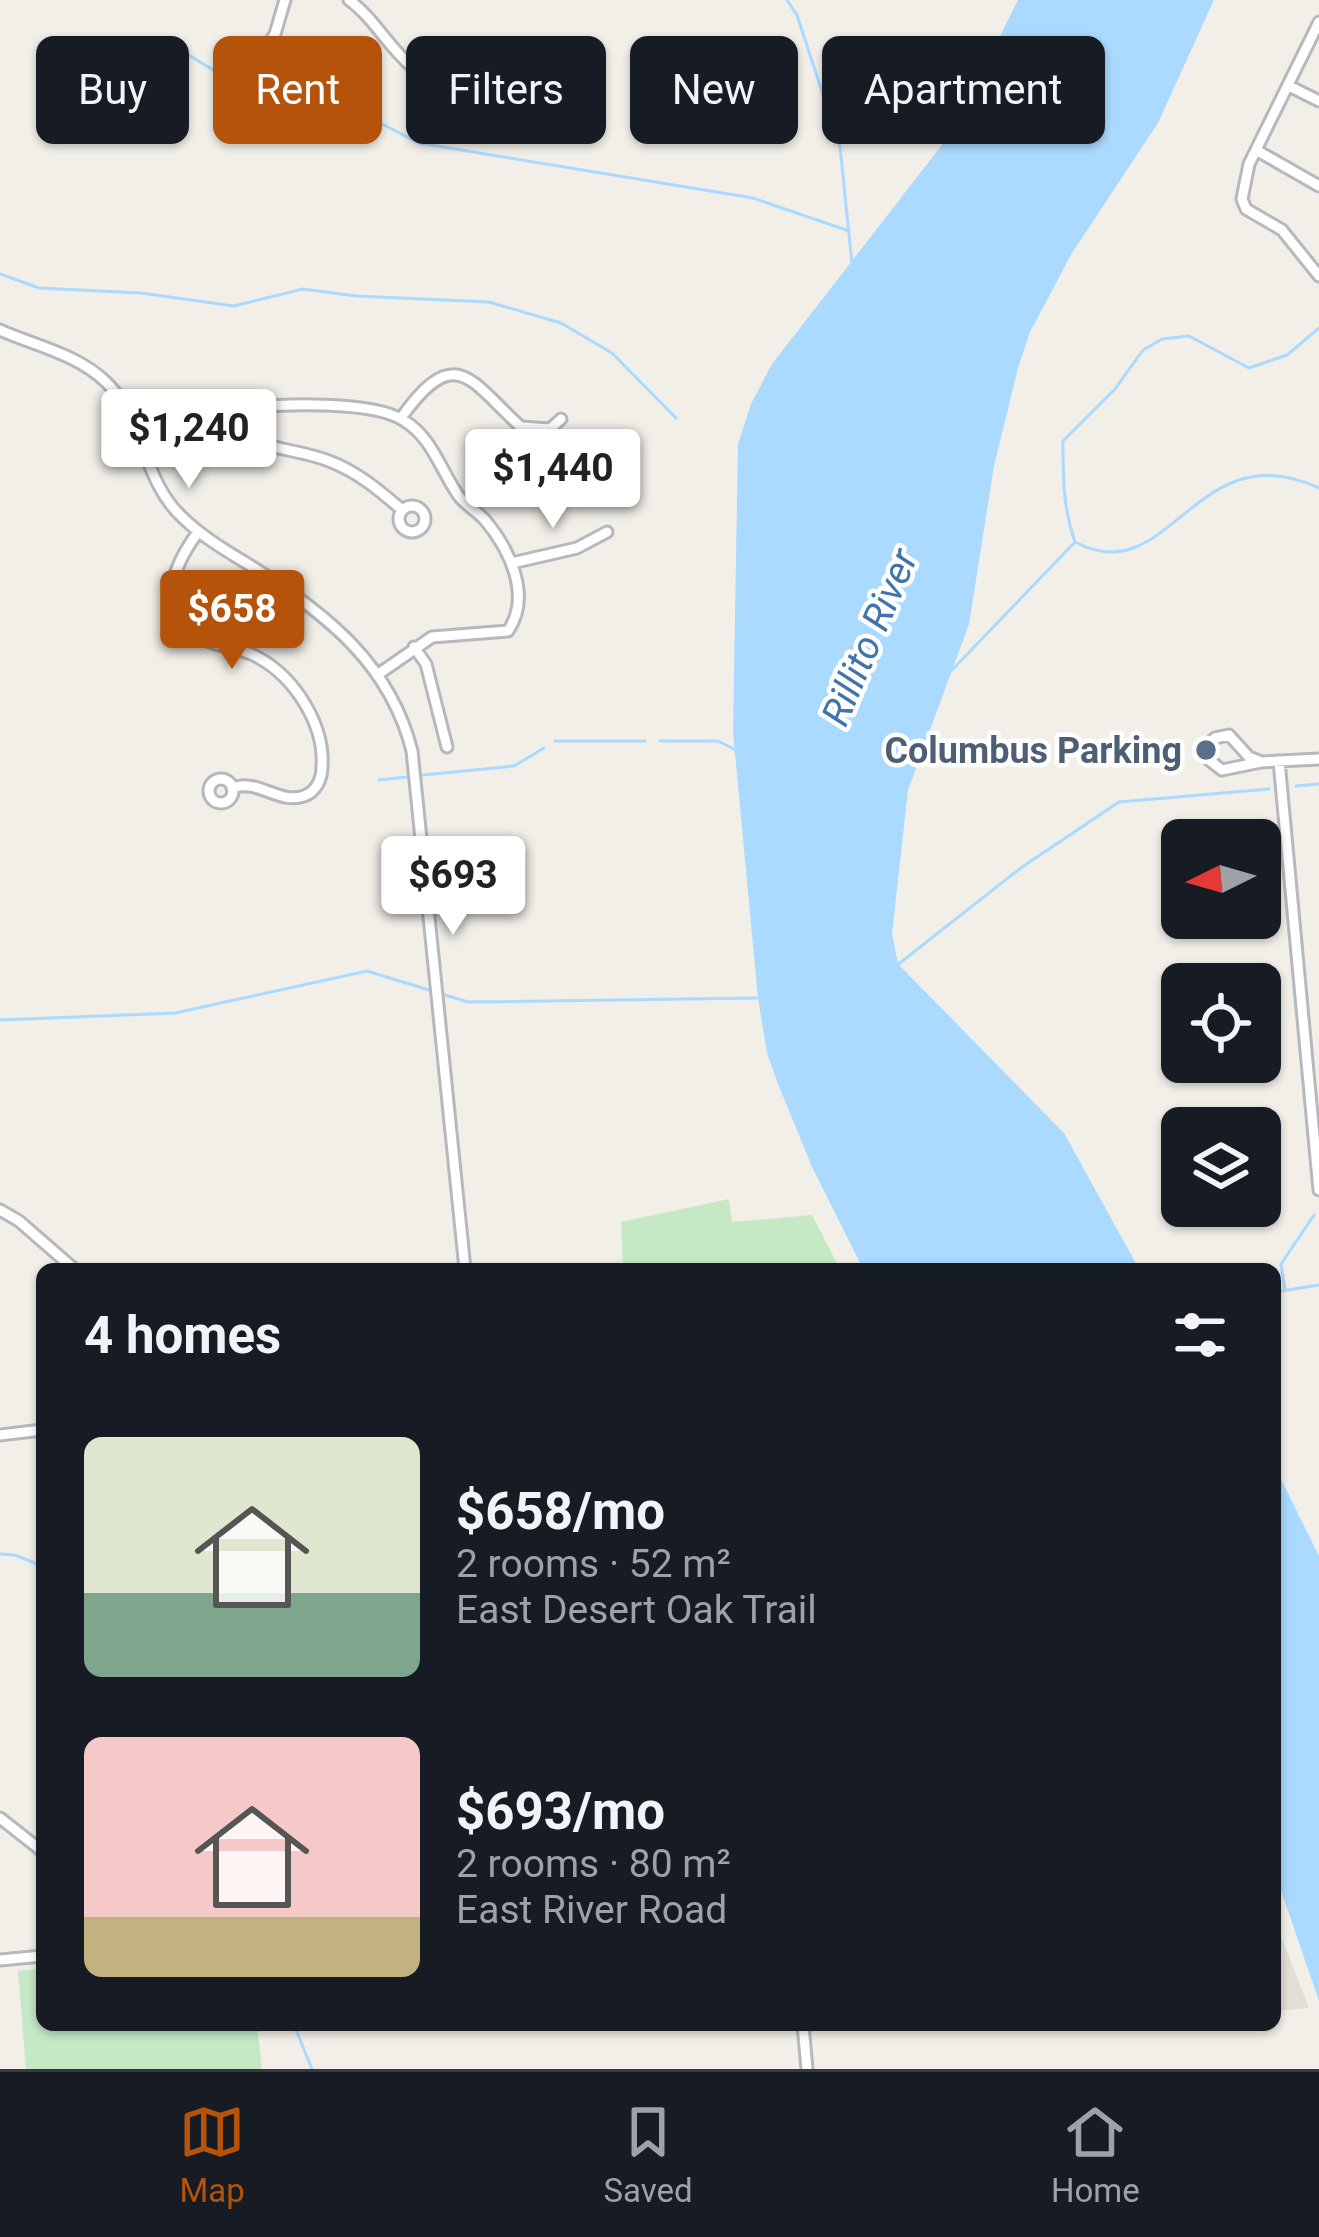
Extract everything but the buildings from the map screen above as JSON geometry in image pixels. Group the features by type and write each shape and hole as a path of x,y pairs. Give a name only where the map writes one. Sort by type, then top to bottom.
{"street":[{"path":"273,36 285,0"},
{"path":"350,0 406,62"},
{"path":"1319,22 1244,178 1244,205 1282,230 1319,276"},
{"path":"1289,86 1319,101"},
{"path":"1256,150 1319,186"},
{"path":"0,330 77,361 110,385 125,406 160,491 198,532 321,614 380,673 399,709 412,751 464,1263"},
{"path":"401,418 423,388 440,377 463,376 484,386 521,427 550,429 561,419"},
{"path":"206,406 361,409 401,418 423,436 459,496 484,520 512,563 520,599 518,617 508,631 432,637 380,673"},
{"path":"245,409 244,437 269,448 328,460 368,480 403,510"},
{"path":"198,532 173,571 176,614 196,637 259,658 290,684 310,714 320,742 322,772 317,787 306,796 291,798 252,784 232,788"},
{"path":"512,563 577,548 607,532"},
{"path":"415,647 426,664 447,747"},
{"path":"1261,762 1249,757 1229,735 1214,738 1208,745 1209,760 1219,769 1319,759"},
{"path":"1280,761 1314,1087 1319,1190"},
{"path":"0,1210 19,1220 67,1263"},
{"path":"0,1435 36,1431"},
{"path":"0,1818 36,1846"},
{"path":"0,1960 36,1957"},
{"path":"804,2031 807,2069"}],"shaded area":[{"path":"1281,1936 1285,1947 1309,2008 1281,2010"}],"green space":[{"path":"729,1199 732,1222 812,1215 837,1263 623,1263 621,1222"},
{"path":"36,1970 36,2031 258,2031 262,2069 26,2069 18,1971"}],"water":[{"name":"Rillito River","path":"1018,0 1214,0 1158,123 1072,253 1030,332 994,466 969,624 908,790 892,934 898,964 1064,1133 1136,1263 860,1263 812,1167 778,1084 767,1053 758,998 733,732 738,444 751,404 772,364 943,144 1105,144 1105,36 1000,36"},
{"path":"1281,1479 1319,1556 1319,2001 1281,1890"}],"waterway":[{"path":"787,0 797,15 840,147 852,264"},
{"path":"189,55 228,79 288,76 419,143 753,198 849,231"},
{"path":"0,274 39,288 141,293 234,306 303,289 489,302 561,323 612,353 676,418"},
{"path":"1319,328 1287,355 1249,368 1189,336 1162,339 1143,350 1115,389 1063,441 1066,505 1075,542 1108,552 1136,547 1212,493 1242,479 1277,476 1319,488"},
{"path":"952,670 1074,543"},
{"path":"555,741 645,741"},
{"path":"660,741 718,741 734,749"},
{"path":"423,775 514,766 544,748"},
{"path":"379,780 407,777"},
{"path":"1296,786 1319,784"},
{"path":"896,966 1022,867 1119,802 1269,789"},
{"path":"0,1020 175,1013 367,971 468,1002 757,998"},
{"path":"1285,1290 1281,1264 1314,1215"},
{"path":"1281,1291 1319,1285"},
{"path":"0,1554 36,1564"},
{"path":"296,2031 312,2069"}],"place":[{"name":"Columbus Parking","path":"1206,750"}]}
